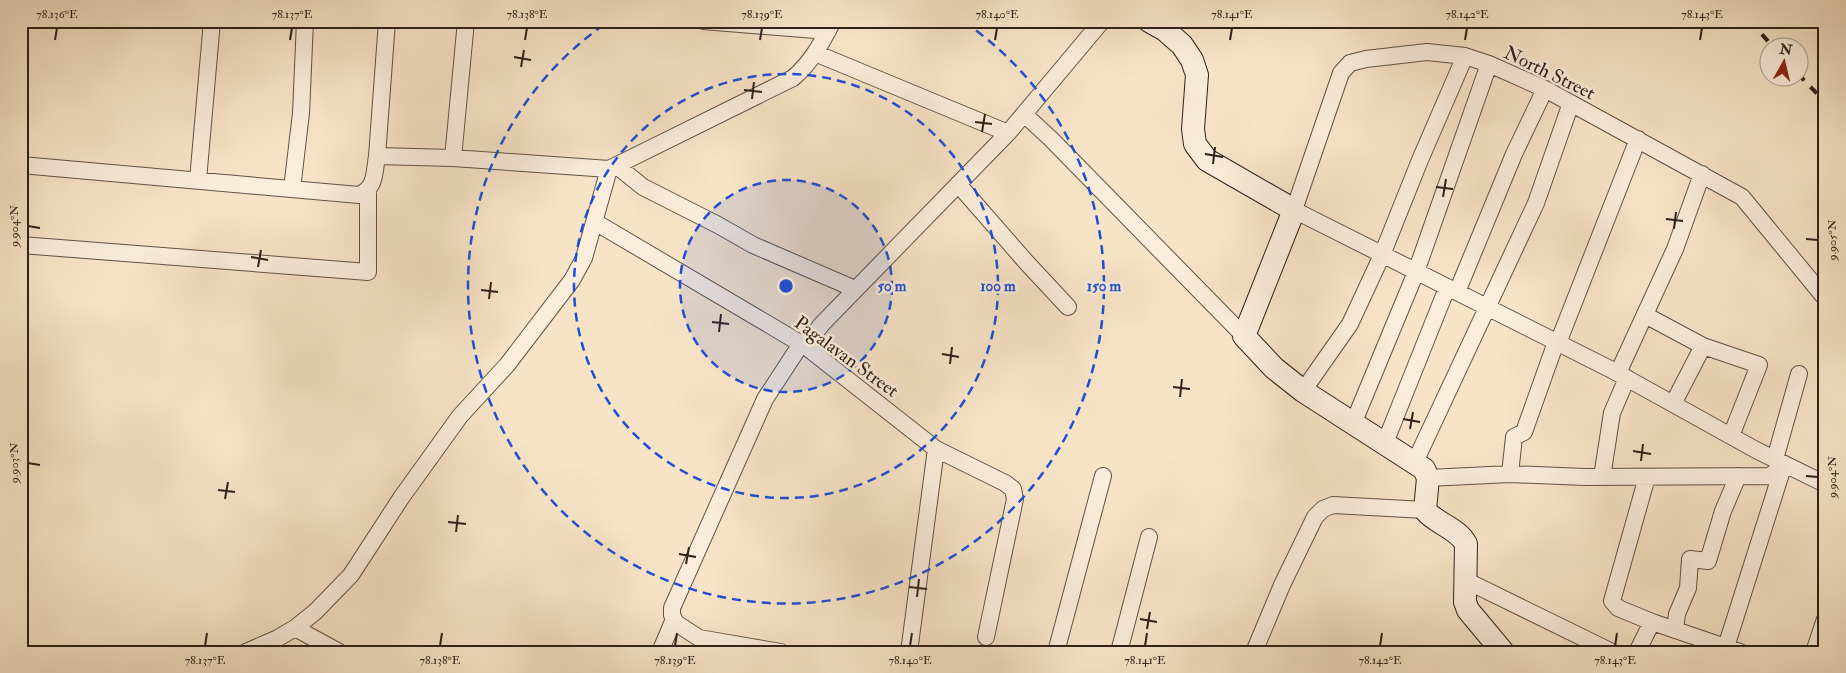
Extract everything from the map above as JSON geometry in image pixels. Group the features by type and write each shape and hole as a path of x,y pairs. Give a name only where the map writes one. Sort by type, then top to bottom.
{"street":[{"path":"198,180 212,21"},
{"path":"292,189 301,112 305,21"},
{"path":"21,165 360,195 368,191 373,183 377,156 387,21"},
{"path":"453,158 466,21"},
{"path":"246,652 278,638 295,628 315,612 351,575 460,416 507,365 572,280 584,258 613,168 793,78 804,68 815,53 830,26 703,21"},
{"path":"781,652 699,638 676,623 672,615 672,608 765,399 803,345 1008,133 1102,21"},
{"path":"1149,21 1164,30 1182,45 1192,60 1197,75 1193,129 1195,144 1207,160 1294,210 1557,342 1731,436 1825,484"},
{"name":"North Street","path":"1294,210 1341,73 1350,64 1366,58 1427,52 1465,56 1490,64 1544,89 1742,197 1825,298"},
{"path":"815,53 1008,133"},
{"path":"1304,391 1350,324 1382,255 1465,56"},
{"path":"1353,424 1416,272 1490,64"},
{"path":"1385,443 1452,290 1544,89"},
{"path":"1503,652 1468,610 1465,602 1467,552 1462,537 1430,516 1425,510 1422,470 1486,307 1536,203 1571,103"},
{"path":"1024,114 1051,139 1274,368 1304,391 1385,443 1422,470 1602,477 1770,476 1780,461"},
{"path":"1510,474 1514,437 1524,432 1557,342 1638,139"},
{"path":"377,156 453,158 613,168 642,187 718,225 753,245 856,289"},
{"path":"1602,477 1612,413 1622,376 1645,315 1675,249 1702,174"},
{"path":"958,184 1027,264 1068,307"},
{"path":"21,244 368,272 368,191"},
{"path":"1244,336 1294,210"},
{"name":"Pagalavan Street","path":"595,222 803,345 936,449 1005,483 1013,489 1015,499 986,637"},
{"path":"1645,315 1704,346 1759,365 1731,436"},
{"path":"1673,404 1704,346"},
{"path":"1647,477 1612,601 1618,608 1675,630 1701,646 1733,649 1780,461 1799,374"},
{"path":"909,652 936,449"},
{"path":"1056,652 1103,476"},
{"path":"1675,630 1677,614 1688,588 1690,559 1708,562 1723,510 1738,476"},
{"path":"1254,652 1282,585 1315,516 1323,509 1333,505 1425,510"},
{"path":"1119,652 1149,537"},
{"path":"1465,580 1612,652"},
{"path":"1814,652 1822,635 1825,618"},
{"path":"660,652 674,619"},
{"path":"1637,652 1652,622"},
{"path":"295,628 340,652"}],"railway":[{"path":"1750,21 1765,38"},
{"path":"1808,84 1825,102"}]}
